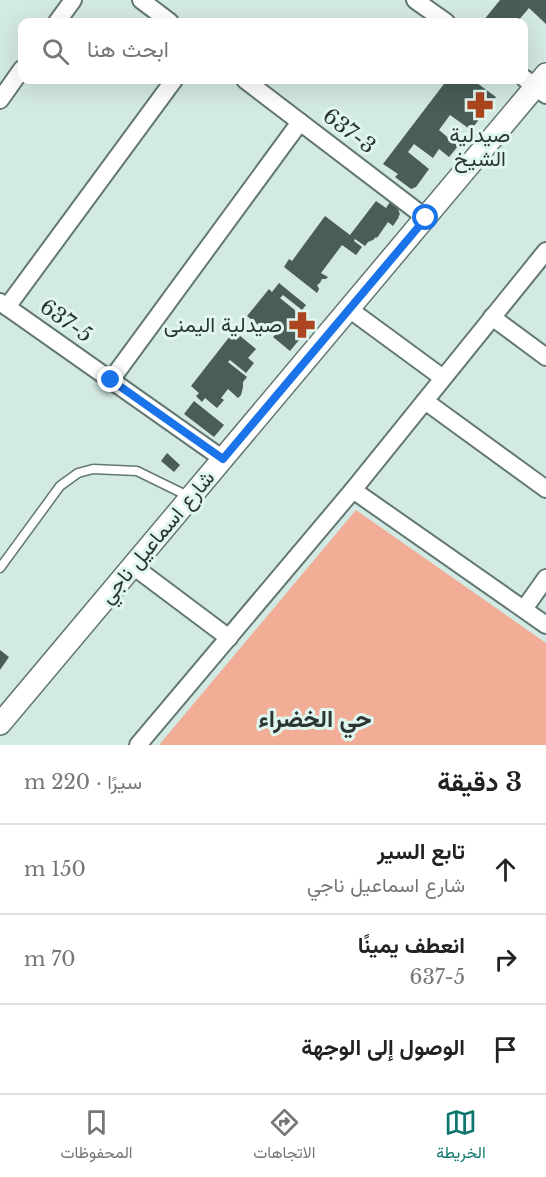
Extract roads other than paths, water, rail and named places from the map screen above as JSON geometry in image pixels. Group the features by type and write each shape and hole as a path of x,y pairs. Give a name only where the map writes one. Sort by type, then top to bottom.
{"street":[{"path":"60,18 73,0"},
{"path":"141,0 165,18"},
{"path":"415,0 440,18"},
{"path":"0,100 18,75"},
{"name":"شارع اسماعيل ناجي","path":"0,724 538,83"},
{"path":"4,304 171,84"},
{"name":"637-3","path":"250,84 426,218"},
{"path":"111,380 300,122"},
{"path":"138,745 353,490 546,251"},
{"name":"637-5","path":"4,304 223,459"},
{"path":"349,309 443,378"},
{"path":"492,317 546,357"},
{"path":"425,401 546,489"},
{"path":"353,490 546,625"},
{"path":"133,566 229,639"},
{"path":"524,609 546,578"}],"lane":[{"path":"0,568 60,486 78,472 93,469 137,471 191,497"}],"place":[{"name":"صيدلية الشيخ","path":"480,105"},
{"name":"صيدلية اليمنى","path":"302,325"}],"district":[{"name":"حي الخضراء","path":"315,718"}]}
